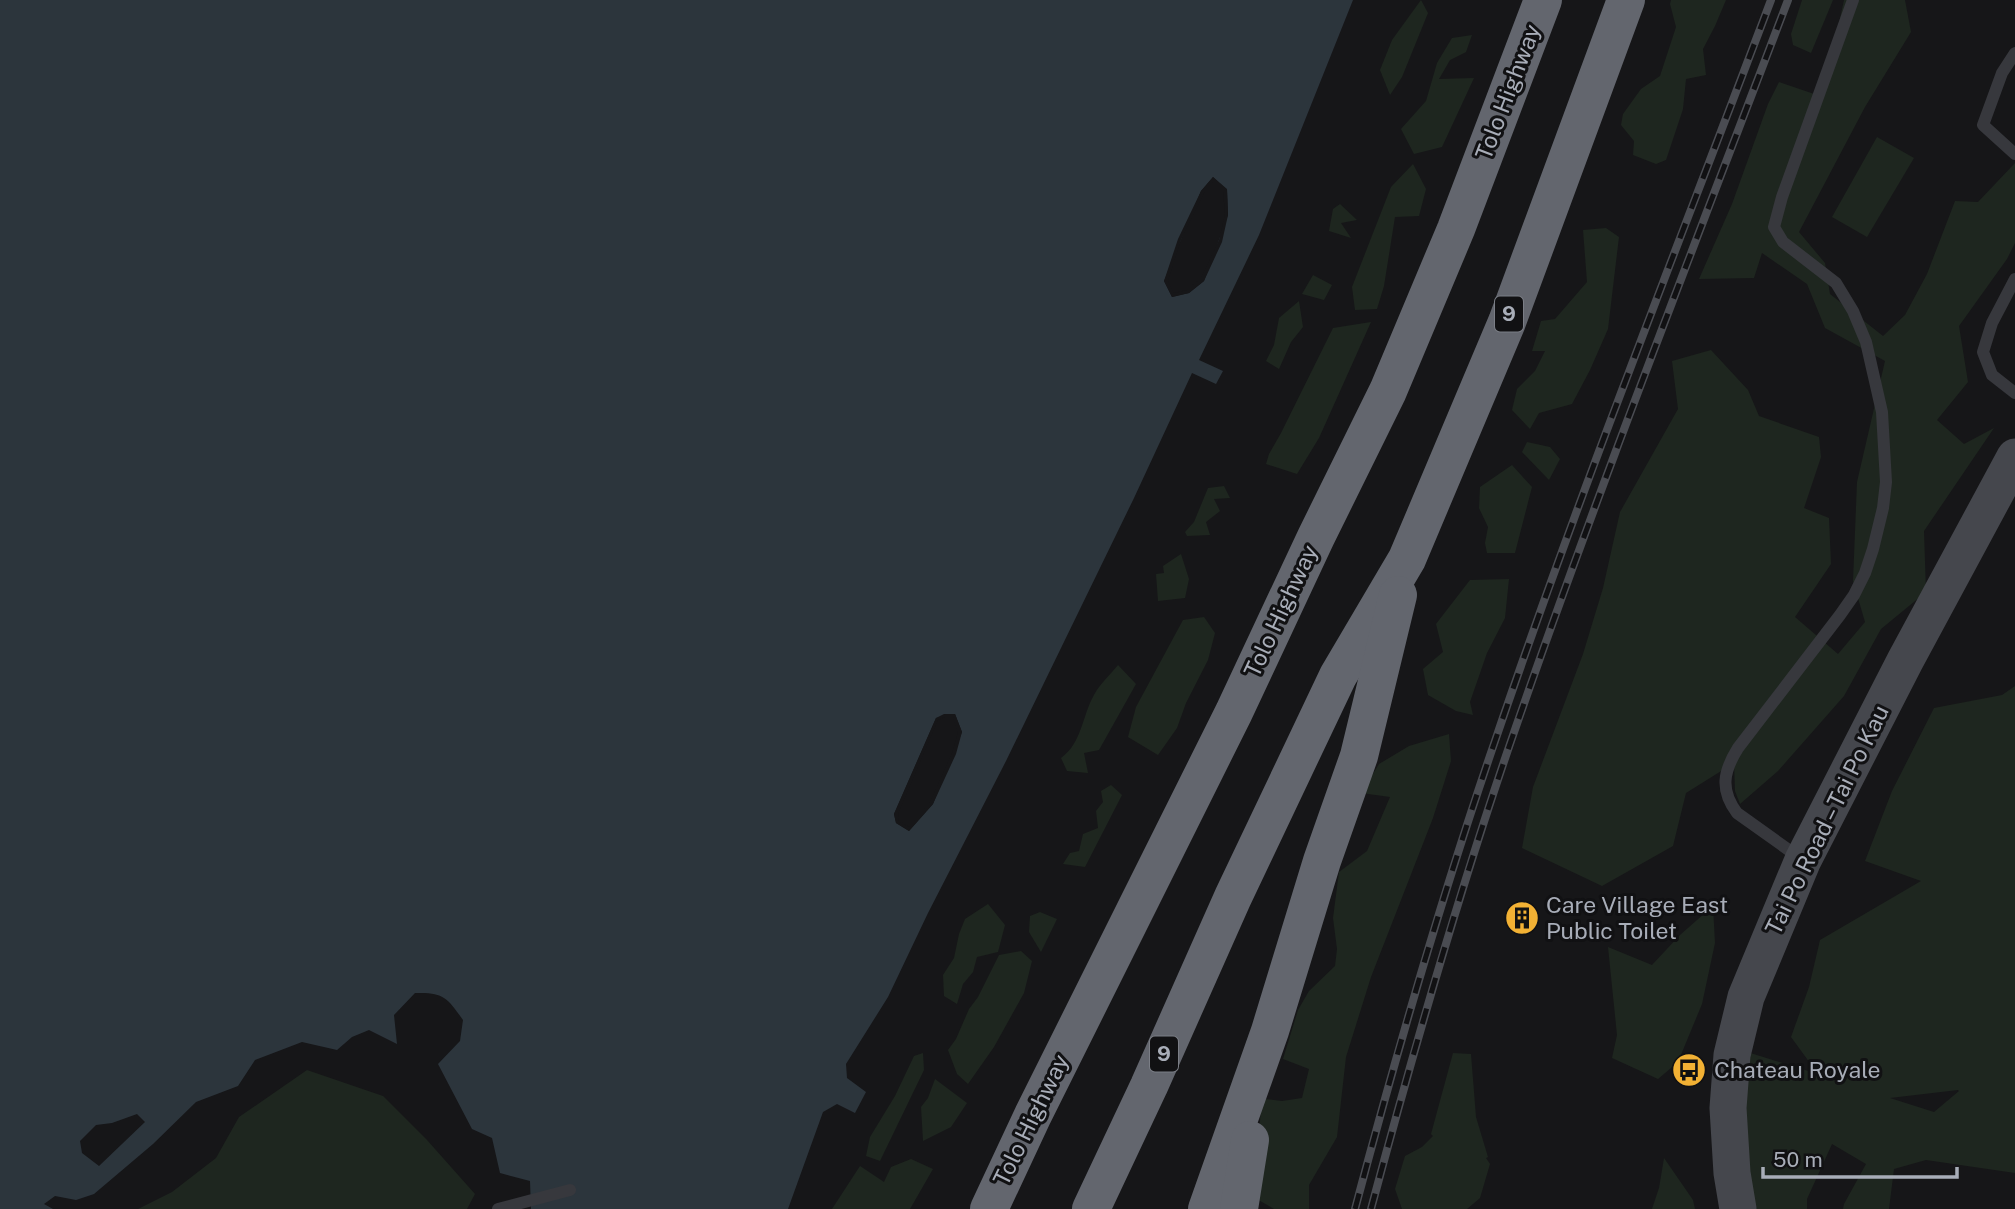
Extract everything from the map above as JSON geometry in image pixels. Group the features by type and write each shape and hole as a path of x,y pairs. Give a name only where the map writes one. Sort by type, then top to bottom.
{"highway":[{"name":"Tolo Highway","path":"989,1209 1234,712 1388,391 1457,229 1543,0"},
{"name":"9","path":"1091,1209 1155,1074 1233,897 1338,676 1407,559 1507,321 1626,0"},
{"path":"1207,1209 1270,1031 1322,861 1359,757 1407,559"},
{"path":"1239,1209 1270,1031"}],"main road":[{"name":"Tai Po Road – Tai Po Kau","path":"1738,1209 1732,1173 1728,1108 1732,1055 1746,998 1803,860 1905,661 2015,457"}],"lane":[{"path":"1803,860 1737,813 1730,804 1725,783 1731,759 1738,748 1854,595 1865,573 1883,508 1886,482 1882,412 1866,342 1853,311 1836,283 1783,242 1774,227 1782,197 1853,0"},
{"path":"2015,53 2002,73 1983,125 2015,154"},
{"path":"2015,279 1992,323 1983,352 1993,374 2015,393"},
{"path":"498,1209 570,1190"}],"shaded area":[{"path":"0,0 1353,0 1259,235 1199,360 1223,371 1216,384 1192,373 1006,761 888,997 846,1064 847,1078 866,1092 855,1113 837,1104 823,1112 788,1209 531,1209 530,1181 500,1173 492,1138 472,1129 438,1064 460,1041 463,1020 444,998 415,993 394,1015 397,1044 369,1030 352,1037 337,1050 302,1042 255,1060 238,1086 196,1102 153,1144 94,1194 76,1200 55,1196 44,1204 53,1209 0,1209","holes":["1213,177 1227,190 1228,215 1204,281 1189,293 1172,297 1164,281 1201,191","955,714 962,732 933,804 909,831 896,823 894,814 936,718","137,1114 145,1122 99,1166 82,1153 80,1141 96,1125 112,1123"]},
{"path":"1421,0 1428,13 1402,77 1390,95 1380,70 1392,40"},
{"path":"1671,0 1726,0 1703,49 1706,75 1686,79 1683,109 1666,160 1656,164 1633,155 1634,141 1621,125 1623,114 1641,89 1660,76 1676,27"},
{"path":"1802,0 1833,0 1811,53 1793,45 1791,34"},
{"path":"1844,0 1905,0 1911,32 1865,107 1799,232 1825,263 1830,294 1883,336 1905,315 1927,274 1955,201 1978,202 2015,163 2015,243 2007,259 1959,326 1968,382 1937,420 1964,444 1994,428 1924,531 1926,592 1881,629 1844,696 1778,771 1740,804 1735,791 1734,763 1686,793 1673,846 1602,886 1522,848 1533,787 1583,654 1603,588 1620,512 1678,409 1672,361 1711,350 1748,390 1759,416 1819,437 1821,457 1804,508 1829,518 1831,564 1795,617 1838,654 1865,622 1853,581 1857,482 1885,361 1825,328 1807,284 1762,253 1754,278 1699,279 1732,204 1768,104 1779,82 1823,97"},
{"path":"1472,35 1466,52 1450,60 1439,79 1474,78 1442,147 1414,154 1401,129 1426,101 1437,63 1452,38"},
{"path":"1877,137 1914,158 1867,237 1832,217"},
{"path":"1413,164 1426,189 1419,216 1395,217 1384,286 1377,309 1355,310 1352,287 1391,187"},
{"path":"1340,204 1357,220 1341,223 1351,238 1329,231 1333,209"},
{"path":"1606,228 1619,237 1608,329 1572,404 1539,413 1530,429 1512,410 1517,389 1535,371 1545,351 1532,351 1541,321 1555,319 1587,282 1583,230"},
{"path":"1313,275 1332,285 1324,300 1302,294"},
{"path":"1299,301 1303,327 1291,342 1279,369 1266,361 1274,345 1279,318"},
{"path":"1371,322 1319,438 1297,474 1266,464 1333,328"},
{"path":"1527,442 1550,447 1560,459 1549,480 1522,452"},
{"path":"1512,465 1532,487 1515,553 1487,553 1485,543 1488,527 1479,508 1480,487"},
{"path":"1224,486 1230,498 1214,499 1220,511 1206,522 1210,535 1187,536 1185,532 1194,522 1208,488"},
{"path":"1181,554 1189,579 1185,598 1158,601 1156,574 1164,573 1163,566"},
{"path":"1509,579 1505,618 1487,653 1470,702 1473,715 1456,711 1428,695 1423,669 1443,652 1436,624 1470,580"},
{"path":"1204,617 1215,633 1208,660 1186,703 1177,728 1158,755 1128,737 1136,707 1183,620"},
{"path":"1118,665 1136,684 1099,750 1084,753 1088,773 1067,771 1061,758 1078,737 1096,691"},
{"path":"2015,686 2015,1173 1926,1160 1894,1169 1889,1209 1843,1209 1866,1164 1832,1144 1807,1199 1807,1209 1749,1209 1744,1051 1818,1074 1791,1037 1809,987 1820,940 1921,881 1865,861 1892,791 1934,708 2002,695","holes":["1959,1091 1934,1112 1890,1098"]},
{"path":"1449,734 1451,761 1433,818 1371,977 1346,1057 1337,1137 1309,1185 1309,1209 1274,1209 1255,1198 1261,1106 1266,1099 1282,1101 1302,1098 1309,1069 1283,1059 1298,1010 1309,991 1335,966 1337,949 1333,918 1339,872 1367,851 1390,797 1361,793 1379,764 1409,746"},
{"path":"1111,785 1122,795 1085,867 1063,864 1070,853 1079,851 1083,834 1098,828 1096,811 1103,802 1101,791"},
{"path":"988,904 1005,925 998,952 977,957 973,972 963,984 957,1004 944,996 943,975 954,958 965,919"},
{"path":"1713,906 1715,943 1702,1004 1678,1062 1658,1079 1612,1058 1617,1035 1608,947 1652,965"},
{"path":"1040,912 1057,919 1041,952 1029,932 1030,916"},
{"path":"1021,951 1032,961 1024,993 994,1047 968,1084 957,1074 948,1050 999,955"},
{"path":"923,1053 924,1070 880,1161 866,1156 870,1137 895,1096 914,1056"},
{"path":"1453,1053 1471,1054 1476,1117 1488,1157 1486,1158 1490,1164 1480,1198 1467,1209 1402,1209 1395,1189 1405,1156 1422,1147 1433,1136 1431,1134"},
{"path":"307,1070 383,1096 475,1194 467,1209 138,1209 172,1192 216,1158 239,1117"},
{"path":"935,1079 967,1103 951,1127 923,1141 921,1107 928,1098"},
{"path":"1664,1158 1693,1200 1695,1209 1652,1209"},
{"path":"911,1159 933,1169 910,1209 832,1209 860,1166 884,1182 891,1167"}],"pier":[{"path":"1213,177 1227,189 1228,215 1222,242 1204,281 1189,293 1172,297 1164,281 1178,239 1201,191","holes":["1213,182 1223,191 1225,214 1219,240 1201,278 1187,290 1174,293 1168,281 1181,240 1204,193"]},
{"path":"944,714 955,714 962,732 956,754 933,804 909,831 896,823 894,814 936,718","holes":["953,717 958,732 952,753 930,802 909,827 899,821 898,814 938,720"]}],"railway":[{"path":"1355,1209 1421,973 1527,647 1771,0"},
{"path":"1371,1209 1437,974 1511,741 1612,462 1788,0"}],"place":[{"name":"Care Village East Public Toilet","path":"1522,918"},
{"name":"Chateau Royale","path":"1689,1070"}]}
